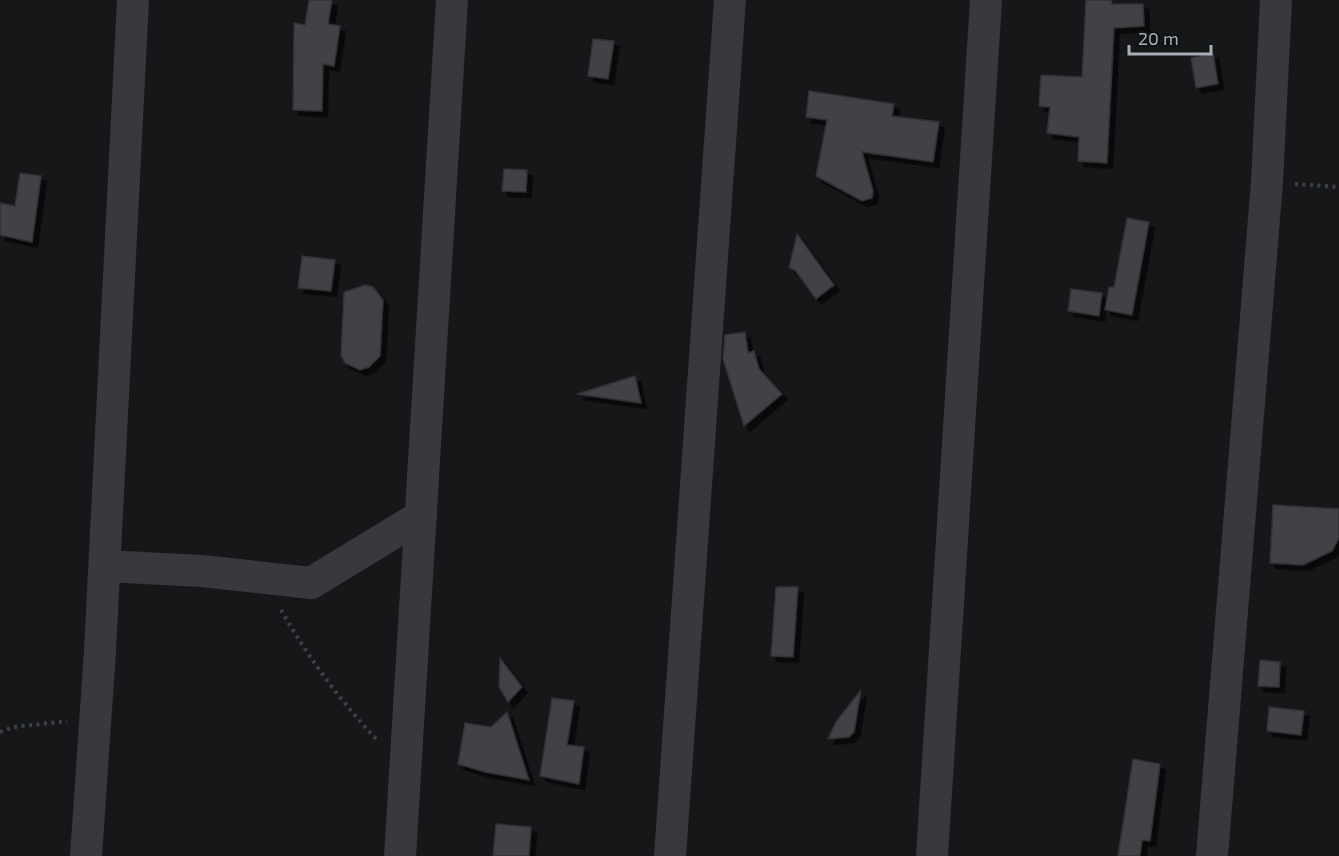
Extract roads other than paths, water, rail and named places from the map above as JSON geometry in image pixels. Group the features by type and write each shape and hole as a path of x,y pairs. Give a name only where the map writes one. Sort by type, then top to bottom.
{"street":[{"path":"86,856 105,566 133,0"},
{"path":"400,856 452,0"},
{"path":"670,856 730,0"},
{"path":"932,856 986,0"},
{"path":"1212,856 1267,182 1276,0"},
{"path":"105,566 202,571 311,583 421,516"}]}
